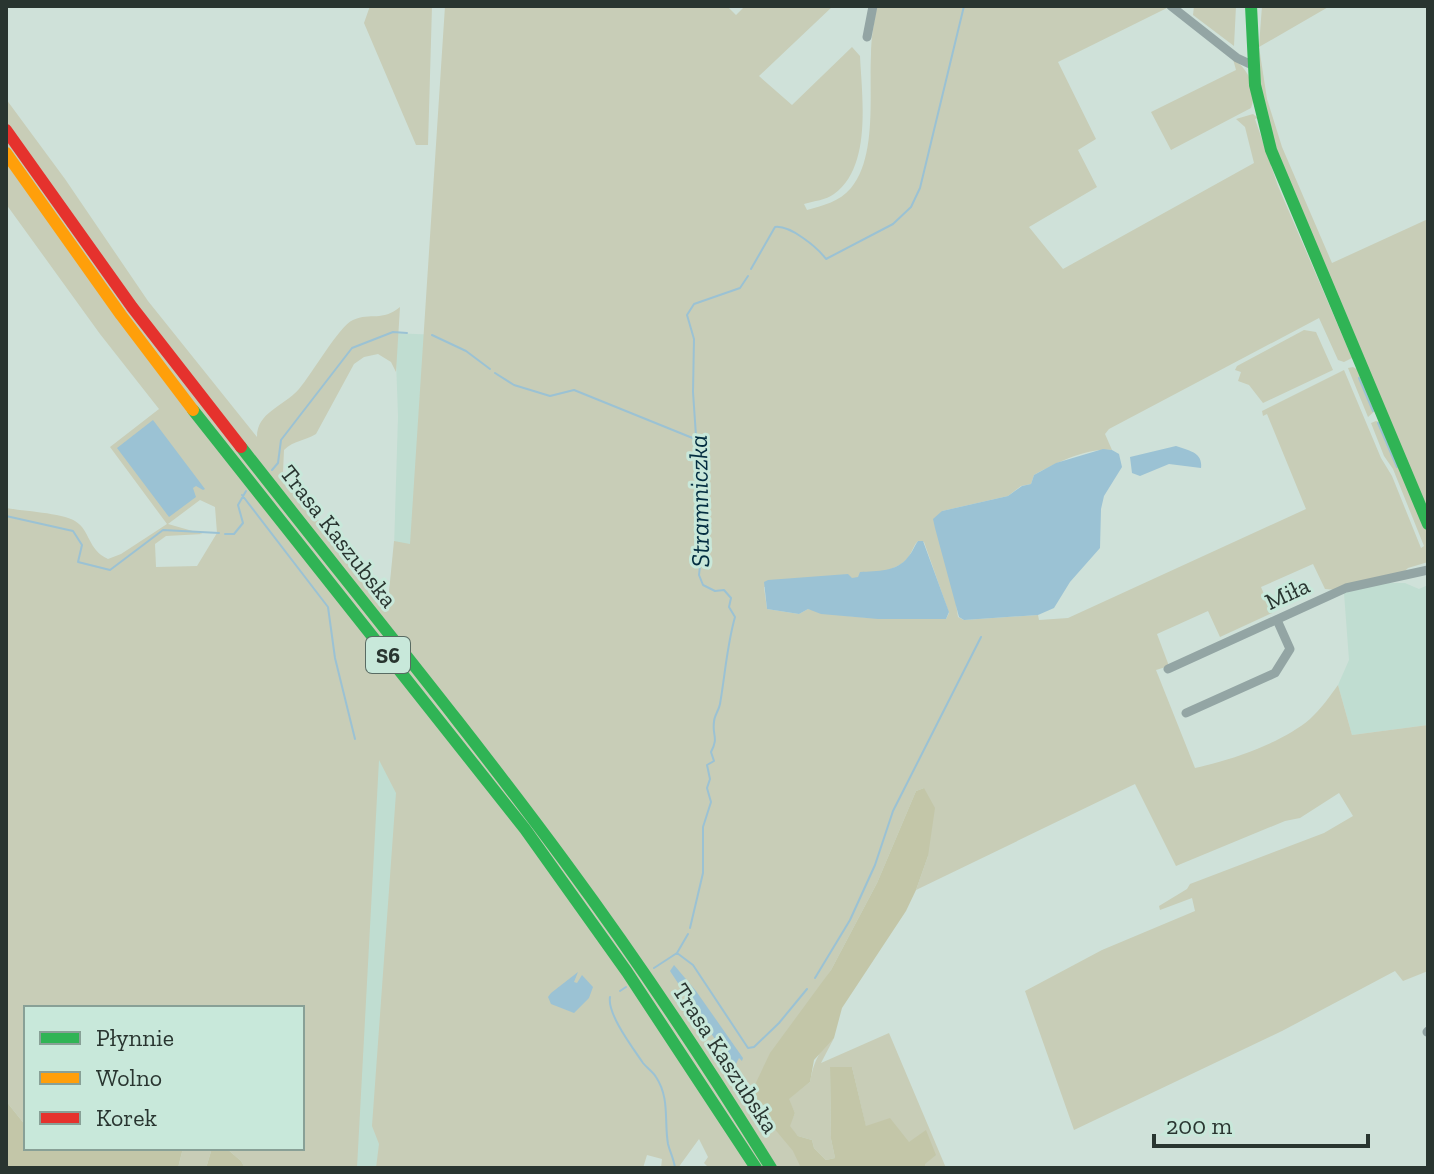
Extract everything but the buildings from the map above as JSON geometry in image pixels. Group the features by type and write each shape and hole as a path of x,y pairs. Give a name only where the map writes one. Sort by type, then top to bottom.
{"main road":[{"path":"1251,6 1252,65 1260,115 1276,166 1426,519"},
{"name":"Trasa Kaszubska","path":"6,130 74,229 152,333 564,859 674,1017 771,1168"},
{"name":"Trasa Kaszubska","path":"6,153 164,370 561,877 658,1016 756,1168"}],"street":[{"path":"867,37 873,6"},
{"path":"1171,6 1241,61 1252,65"},
{"name":"Miła","path":"1168,669 1358,585 1428,570"},
{"path":"1186,713 1278,671 1290,649 1277,620"}],"shaded area":[{"path":"370,6 432,6 428,145 416,145 364,23"},
{"path":"445,6 727,6 736,15 745,6 833,6 759,76 792,105 852,47 860,56 862,131 854,167 846,182 834,194 804,204 807,210 846,193 865,160 877,6 1167,8 1058,62 1096,139 1078,150 1097,187 1029,227 1063,269 1254,163 1245,127 1236,119 1253,114 1258,118 1255,119 1278,186 1352,358 1344,362 1338,360 1319,318 1109,429 1105,434 1112,450 1092,451 1061,461 1034,475 1031,484 1021,486 1008,496 942,511 958,617 964,620 1038,615 1039,620 1068,618 1306,509 1267,414 1263,416 1262,411 1344,370 1421,548 1424,546 1371,423 1382,423 1428,532 1428,562 1408,568 1403,573 1337,590 1325,589 1313,564 1261,587 1272,613 1220,637 1208,611 1157,634 1169,666 1156,670 1195,768 1240,755 1285,736 1310,719 1338,685 1352,735 1428,725 1428,971 1403,981 1395,971 1282,1031 1074,1130 1025,991 1102,950 1195,911 1192,898 1160,910 1159,906 1190,884 1324,833 1353,816 1339,793 1300,818 1285,821 1176,866 1135,784 916,890 928,856 924,788 916,791 877,883 831,970 752,1093 796,1137 801,1168 709,1168 704,1163 708,1157 699,1139 678,1168 661,1168 662,1159 647,1155 643,1168 376,1168 379,1144 372,1126 396,793 379,760 357,1168 245,1168 228,1150 304,1150 304,1006 24,1006 24,1124 6,1101 6,508 52,514 75,521 96,550 108,559 167,524 110,447 159,409 100,334 6,204 6,99 148,301 257,437 261,421 299,389 347,324 359,318 382,316 400,307 396,372 391,362 378,354 364,357 354,364 316,434 284,450 283,472 334,541 389,592 394,541 410,544","holes":["200,500 215,507 217,533 197,566 156,567 155,544 166,536 203,534 168,524","918,541 924,542 949,613 946,619 859,617 808,609 799,614 767,609 764,587 838,581 877,574 905,561"]},
{"path":"1194,6 1236,6 1234,46 1193,15"},
{"path":"1262,6 1330,6 1259,47"},
{"path":"1259,47 1267,99 1282,147 1332,263 1428,219 1428,515 1289,188 1261,102"},
{"path":"1233,59 1244,68 1251,80 1251,108 1171,150 1151,112 1236,70"},
{"path":"1304,330 1316,332 1333,370 1263,403 1249,385 1238,381 1241,372 1235,370 1237,366"},
{"path":"395,333 437,335 404,738 396,793 399,799 385,1168 348,1168 344,983 394,548 398,416"},
{"path":"1348,368 1360,371 1376,410 1368,417"},
{"path":"1382,583 1405,583 1419,589 1428,585 1428,725 1352,735 1338,685 1349,660 1344,593"},
{"path":"924,788 935,808 928,856 916,890 906,911 842,1008 834,1038 814,1060 810,1082 789,1099 795,1113 790,1126 798,1136 812,1140 814,1148 826,1160 835,1158 831,1139 830,1067 852,1067 866,1126 890,1118 909,1142 926,1130 936,1155 925,1164 925,1168 801,1168 793,1151 758,1109 759,1101 751,1093 770,1053 831,970 877,883 916,791"},
{"path":"889,1033 946,1168 925,1168 909,1143 866,1127 852,1067 830,1067 831,1139 835,1158 826,1160 814,1148 812,1140 798,1136 789,1126 795,1113 788,1099 810,1082 818,1057 834,1038 821,1063"},
{"path":"6,1101 24,1124 24,1150 182,1150 178,1168 6,1168"},
{"path":"182,1150 211,1150 206,1168 178,1168"},
{"path":"211,1150 228,1150 245,1168 206,1168"}],"water":[{"path":"153,420 205,489 193,488 196,497 169,517 117,448"},
{"path":"1176,446 1197,455 1201,468 1169,464 1140,476 1132,473 1130,457"},
{"path":"1103,449 1119,454 1122,467 1104,496 1100,548 1070,582 1054,608 1038,615 964,620 959,617 933,519 942,511 1008,496 1031,484 1034,475 1056,463"},
{"path":"918,541 923,541 949,612 946,619 878,619 821,614 808,609 799,614 767,609 764,582 768,580 848,574 852,578 858,577 860,572 886,570 903,562"},
{"path":"674,965 743,1058 742,1061 739,1058 735,1066 670,971"},
{"path":"578,972 574,982 577,983 582,975 593,987 589,998 574,1013 551,1004 548,997 551,993"}],"waterway":[{"name":"Stramniczka","path":"751,269 775,227 795,233 826,259 893,224 911,207 920,188 964,6"},
{"name":"Stramniczka","path":"690,928 703,873 703,827 711,802 707,788 710,779 707,765 714,761 711,752 715,740 714,720 720,704 735,617 729,607 731,598 724,590 715,591 703,585 699,575 703,539 693,392 694,339 687,315 694,304 740,288 748,276"},
{"path":"272,470 278,463 281,440 352,348 393,332 407,333"},
{"path":"432,335 466,351 490,369"},
{"path":"495,373 514,385 550,396 574,390 695,439"},
{"path":"1359,378 1373,411"},
{"path":"1378,423 1397,467"},
{"path":"225,534 234,534 243,523 238,505 246,491"},
{"path":"242,495 328,607 335,658 355,739"},
{"path":"6,516 73,531 82,545 78,562 110,570 163,530 219,533"},
{"path":"815,978 850,920 875,865 893,811 981,637"},
{"name":"Stramniczka","path":"654,968 677,953 688,934"},
{"path":"677,953 693,965 748,1048 754,1047 779,1023 807,989"},
{"name":"Stramniczka","path":"620,991 626,987"},
{"name":"Stramniczka","path":"610,997 612,1012 622,1031 660,1085 665,1101 668,1144 675,1168"}],"traffic: fast":[{"path":"1251,6 1255,85 1271,150 1428,524"},
{"path":"193,410 525,829 627,972 756,1168"},
{"path":"241,447 565,862 671,1013 771,1168"}],"traffic: slow":[{"path":"6,153 193,410"}],"traffic: jam":[{"path":"6,130 132,307 241,447"}]}
